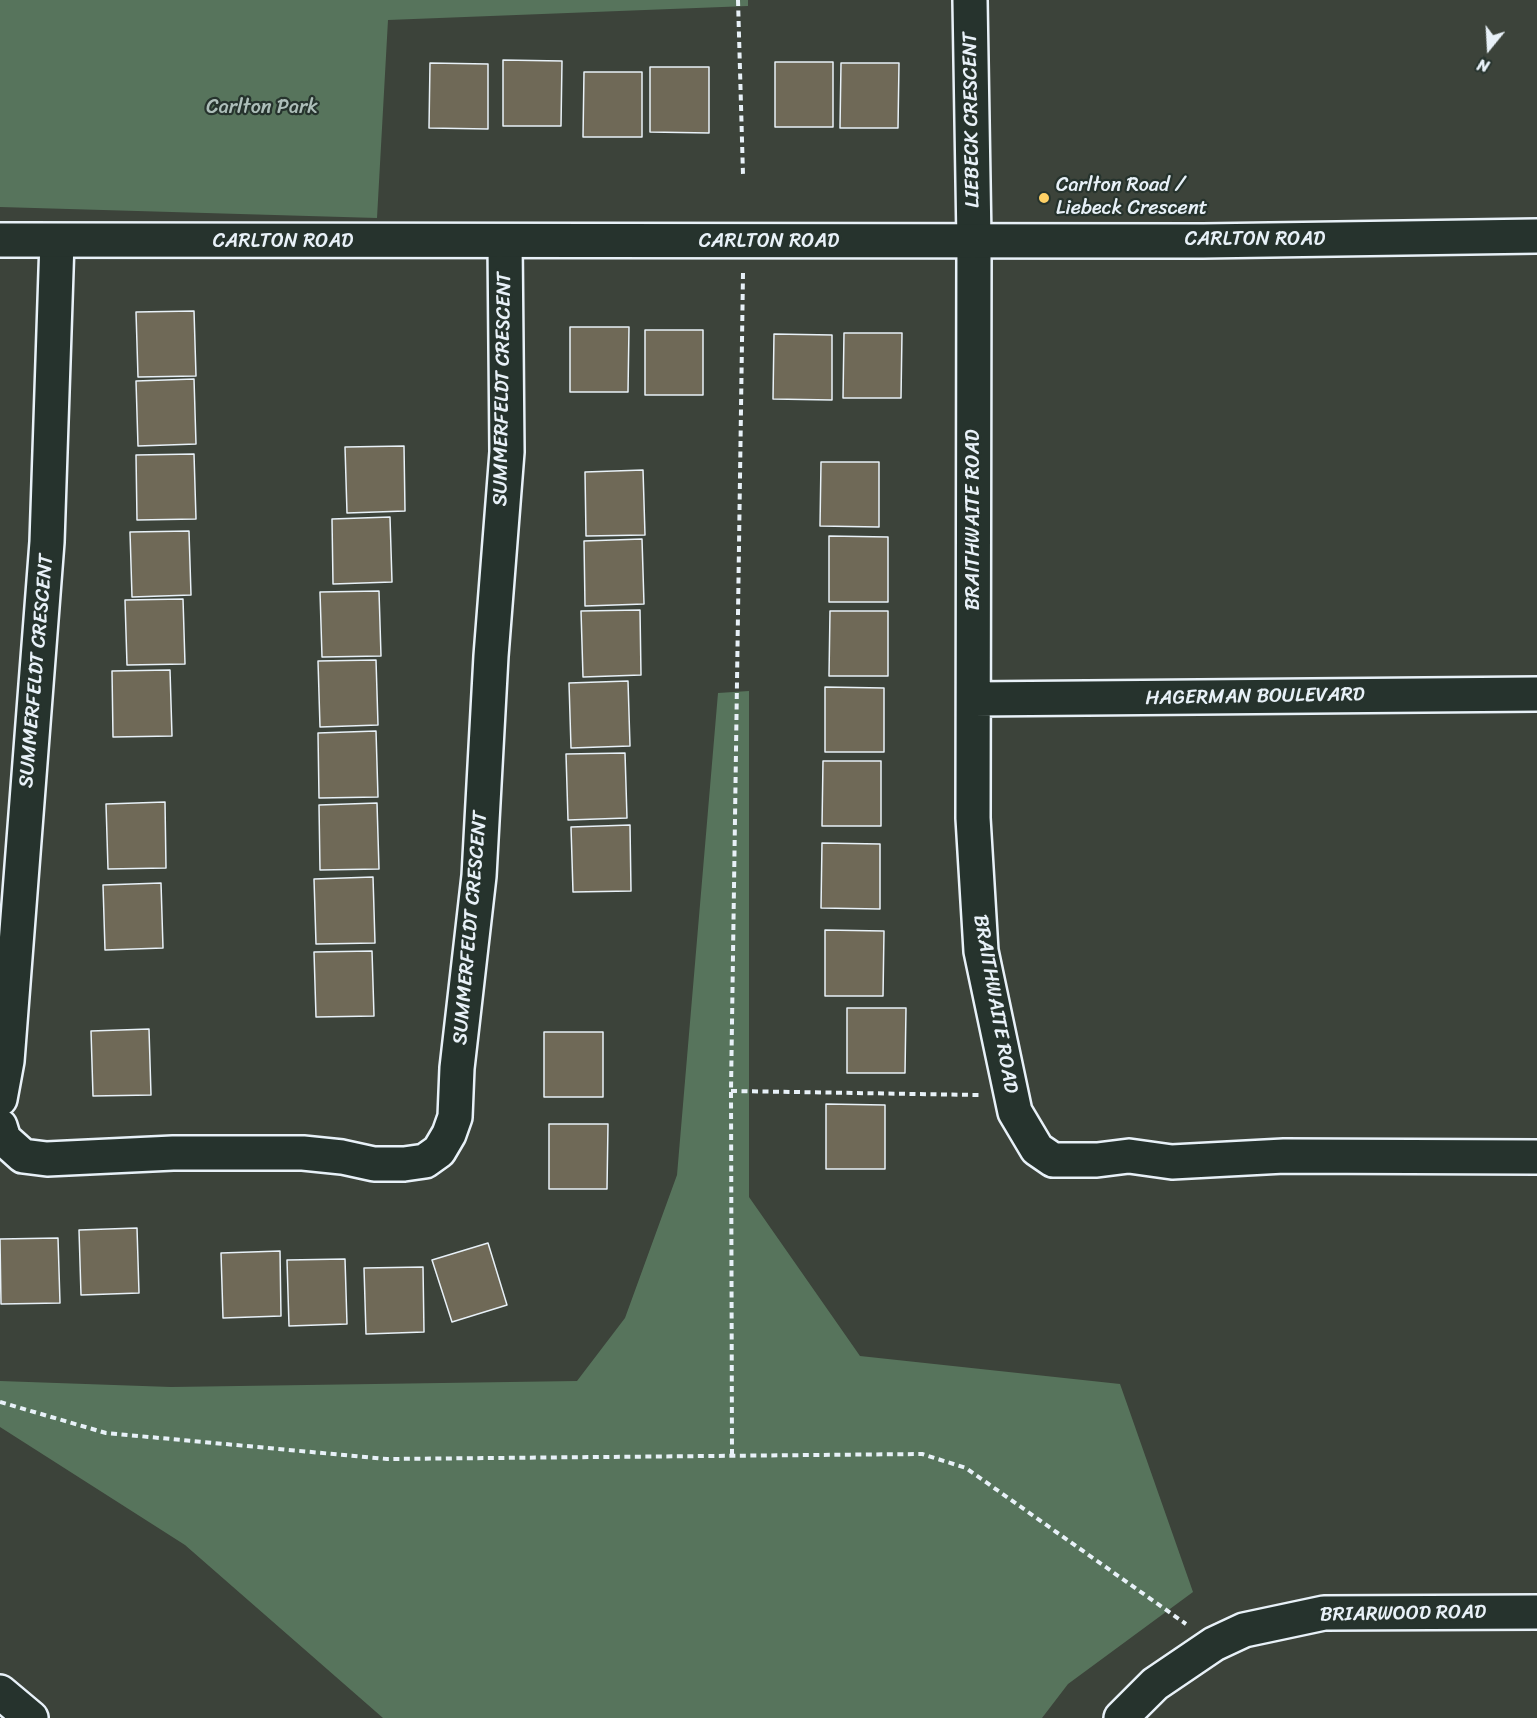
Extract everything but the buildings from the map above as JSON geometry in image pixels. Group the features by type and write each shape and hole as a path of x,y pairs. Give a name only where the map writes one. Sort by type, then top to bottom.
{"street":[{"name":"LIEBECK CRESCENT","path":"970,0 974,241"},
{"name":"CARLTON ROAD","path":"0,240 505,243 1299,240 1537,236"},
{"name":"SUMMERFELDT CRESCENT","path":"0,1099 7,1060 47,542 57,241"},
{"name":"BRAITHWAITE ROAD","path":"974,241 973,818 981,951 1015,1112 1037,1149 1053,1160 1081,1161 1129,1156 1172,1162 1284,1155 1537,1157"},
{"name":"SUMMERFELDT CRESCENT","path":"0,1126 4,1139 23,1156 47,1159 173,1153 303,1154 342,1157 374,1164 404,1164 425,1161 439,1151 449,1134 455,1117 457,1068 479,876 491,656 507,452 505,243"},
{"name":"HAGERMAN BOULEVARD","path":"974,699 1537,694"},
{"name":"BRIARWOOD ROAD","path":"1121,1718 1155,1684 1214,1644 1244,1629 1324,1613 1537,1612"},
{"path":"0,1692 31,1718"}],"path":[{"path":"738,0 743,175"},
{"path":"732,1455 731,1091 743,273"},
{"path":"731,1091 1011,1095"},
{"path":"0,1402 106,1433 387,1459 922,1454 966,1468 1214,1644"}],"green space":[{"name":"Carlton Park","path":"0,0 748,0 748,6 388,20 377,218 0,207"},
{"path":"749,691 749,1197 860,1356 1120,1384 1193,1592 1068,1684 1042,1718 383,1718 185,1545 0,1427 0,1381 171,1387 577,1381 625,1318 677,1175 718,693"}],"place":[{"name":"Carlton Road / Liebeck Crescent","path":"1044,198"}]}
